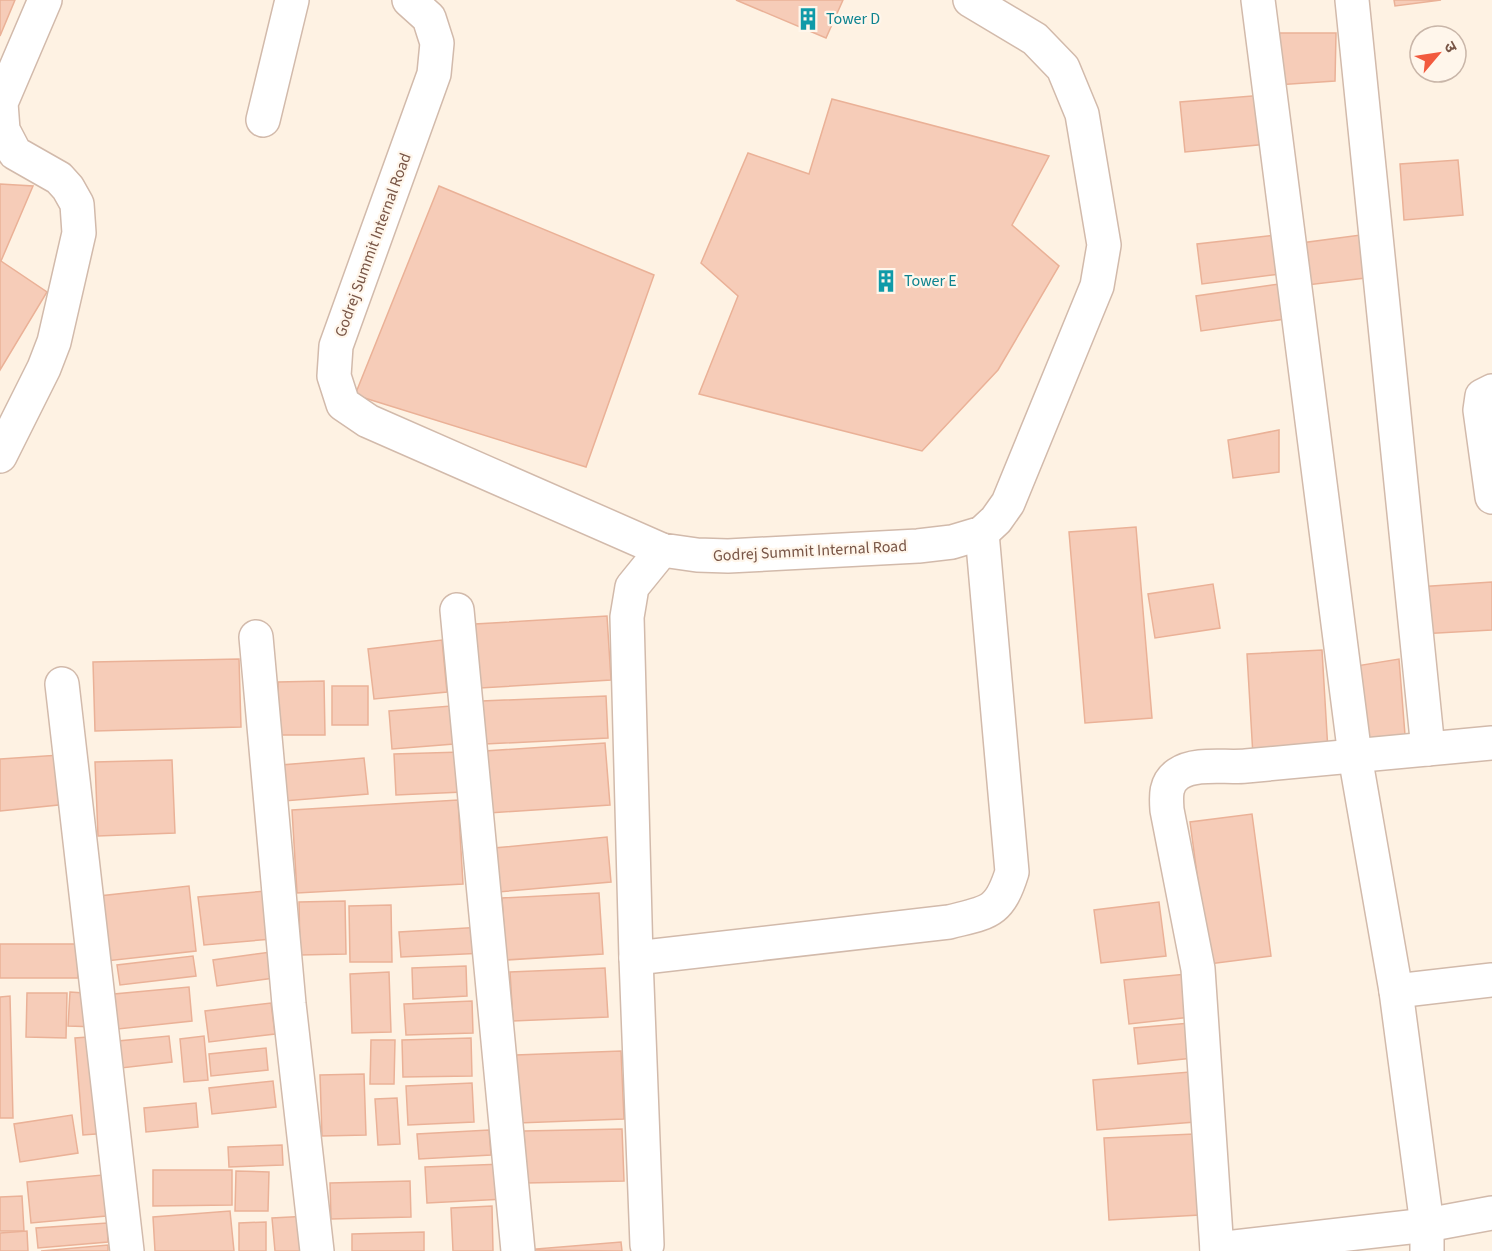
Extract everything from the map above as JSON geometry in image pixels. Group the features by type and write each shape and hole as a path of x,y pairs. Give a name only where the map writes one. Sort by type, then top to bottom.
{"street":[{"path":"0,456 44,368 54,342 79,233 77,204 68,188 59,178 15,153 3,130 1,102 45,0"},
{"path":"263,120 292,0"},
{"name":"Godrej Summit Internal Road","path":"409,0 429,18 435,35 437,43 434,74 336,346 334,376 344,404 368,421 662,550 697,555 728,556 918,546 952,542 982,533"},
{"path":"636,958 949,922 988,911 1005,894 1012,872 982,533 996,520 1008,503 1097,286 1104,245 1082,114 1063,68 1035,39 970,0"},
{"path":"1258,0 1355,756 1396,991 1427,1238"},
{"path":"1352,0 1428,749"},
{"path":"1492,391 1482,396 1480,410 1492,497"},
{"path":"647,1245 636,958 627,617 632,587 662,550"},
{"path":"457,610 518,1251"},
{"path":"256,637 289,1004 316,1251"},
{"path":"62,684 127,1251"},
{"path":"1492,743 1238,767 1192,768 1179,773 1171,780 1166,791 1167,810 1198,969 1217,1250 1427,1238 1492,1213"},
{"path":"1396,991 1492,980"}],"building":[{"path":"0,0 15,0 0,36"},
{"name":"Tower D","path":"736,0 843,0 826,38"},
{"path":"1394,0 1441,0 1395,6"},
{"path":"1274,33 1336,33 1335,81 1276,85"},
{"path":"1264,95 1268,144 1185,152 1180,102"},
{"name":"Tower E","path":"832,99 1049,156 1012,225 1059,266 998,370 922,451 699,394 738,296 701,263 748,153 809,174"},
{"path":"1458,160 1463,215 1404,220 1400,164"},
{"path":"0,184 33,186 1,261 47,292 0,370"},
{"path":"439,186 654,275 586,467 355,395"},
{"path":"1368,234 1374,277 1307,285 1301,243"},
{"path":"1276,235 1280,274 1202,284 1197,244"},
{"path":"1279,284 1285,319 1201,331 1196,296"},
{"path":"1279,430 1279,472 1233,478 1228,440"},
{"path":"1136,527 1152,718 1085,723 1069,532"},
{"path":"1492,582 1492,630 1420,634 1417,587"},
{"path":"1213,584 1220,628 1155,638 1148,594"},
{"path":"607,616 611,680 480,688 475,624"},
{"path":"442,640 447,692 374,699 368,649"},
{"path":"1322,650 1328,751 1253,756 1247,654"},
{"path":"239,659 241,727 95,731 93,662"},
{"path":"1399,659 1405,735 1367,748 1350,667"},
{"path":"324,681 325,735 279,735 278,682"},
{"path":"332,686 368,686 368,725 332,725"},
{"path":"606,696 608,738 485,744 482,701"},
{"path":"451,706 454,744 392,749 389,711"},
{"path":"605,743 610,805 489,813 485,751"},
{"path":"462,752 463,792 396,795 394,754"},
{"path":"60,755 68,804 0,811 0,759"},
{"path":"364,758 368,794 284,801 281,765"},
{"path":"172,760 175,833 98,836 95,762"},
{"path":"458,800 463,884 297,893 292,810"},
{"path":"1252,814 1271,956 1209,964 1190,822"},
{"path":"607,837 611,882 498,892 494,848"},
{"path":"189,886 196,951 106,961 99,896"},
{"path":"266,891 272,939 204,945 198,897"},
{"path":"599,893 603,954 506,960 502,898"},
{"path":"345,901 346,954 300,955 299,902"},
{"path":"1159,902 1166,956 1101,963 1094,910"},
{"path":"391,905 392,962 350,962 349,906"},
{"path":"483,927 485,953 401,957 399,932"},
{"path":"0,944 77,944 78,978 0,978"},
{"path":"271,952 274,978 217,986 213,960"},
{"path":"193,956 196,976 120,985 117,965"},
{"path":"466,966 467,996 413,999 412,968"},
{"path":"605,968 608,1017 513,1021 510,972"},
{"path":"389,972 391,1032 352,1033 350,974"},
{"path":"1187,974 1191,1017 1129,1024 1124,980"},
{"path":"189,987 192,1021 118,1029 114,994"},
{"path":"70,992 98,994 97,1027 68,1026"},
{"path":"27,993 67,993 66,1038 26,1037"},
{"path":"10,996 13,1118 0,1118 0,997"},
{"path":"472,1001 473,1033 406,1035 404,1004"},
{"path":"271,1003 275,1034 209,1042 205,1011"},
{"path":"1190,1023 1193,1058 1138,1064 1134,1028"},
{"path":"102,1036 109,1133 83,1135 75,1038"},
{"path":"169,1036 172,1062 121,1068 118,1041"},
{"path":"204,1036 208,1080 184,1082 180,1039"},
{"path":"471,1038 472,1076 403,1077 402,1040"},
{"path":"371,1040 395,1040 394,1084 370,1084"},
{"path":"266,1048 268,1070 211,1076 209,1054"},
{"path":"621,1051 624,1119 518,1123 516,1055"},
{"path":"1190,1072 1195,1122 1097,1130 1093,1080"},
{"path":"364,1074 366,1135 322,1136 320,1075"},
{"path":"273,1081 276,1107 212,1114 209,1088"},
{"path":"472,1083 474,1122 408,1125 406,1086"},
{"path":"397,1098 400,1144 378,1145 375,1099"},
{"path":"196,1103 198,1127 146,1132 144,1108"},
{"path":"72,1115 78,1153 20,1162 14,1124"},
{"path":"622,1129 624,1181 526,1183 524,1131"},
{"path":"489,1130 491,1155 419,1159 417,1134"},
{"path":"1194,1134 1200,1215 1109,1220 1104,1138"},
{"path":"282,1145 283,1165 229,1167 228,1147"},
{"path":"503,1164 505,1199 427,1203 425,1167"},
{"path":"153,1170 232,1170 232,1205 153,1206"},
{"path":"236,1171 269,1172 268,1211 235,1211"},
{"path":"103,1175 106,1216 31,1223 27,1182"},
{"path":"410,1181 411,1217 331,1219 330,1183"},
{"path":"22,1196 24,1231 0,1231 0,1197"},
{"path":"492,1206 493,1251 453,1251 451,1208"},
{"path":"230,1211 234,1251 155,1251 153,1217"},
{"path":"309,1216 311,1251 275,1251 272,1218"},
{"path":"266,1222 266,1251 239,1251 239,1223"},
{"path":"107,1223 108,1242 38,1248 36,1228"},
{"path":"27,1231 28,1251 0,1251 0,1233"},
{"path":"424,1232 424,1251 352,1251 352,1234"},
{"path":"621,1242 622,1251 524,1250"},
{"path":"108,1245 108,1251 41,1251"}],"place":[{"name":"Tower D","path":"808,19"},
{"name":"Tower E","path":"886,281"}]}
